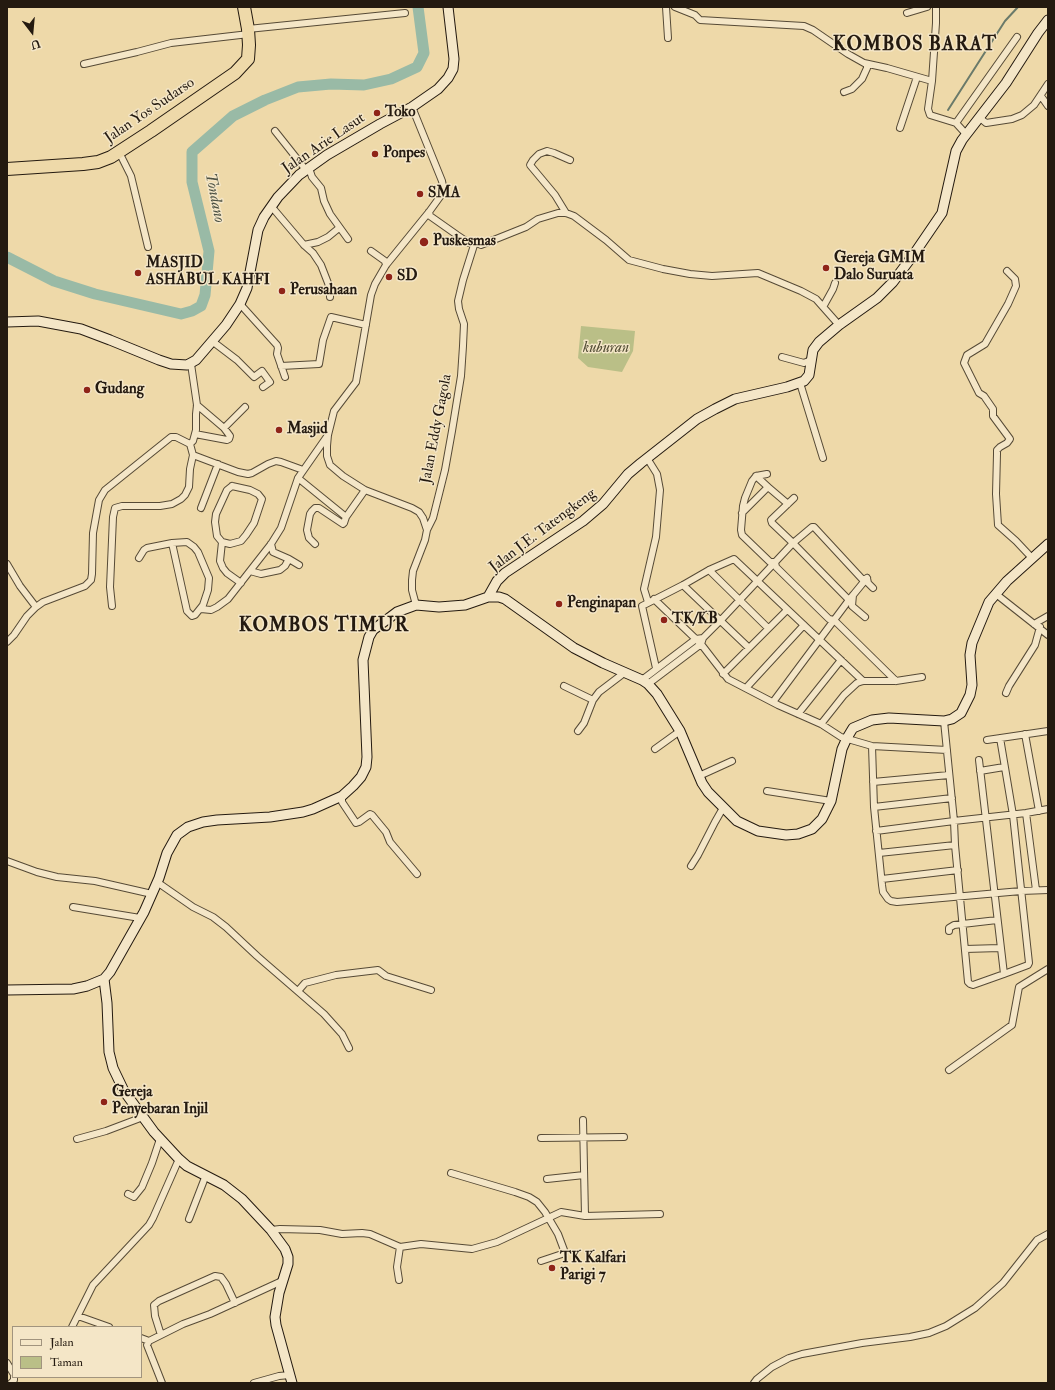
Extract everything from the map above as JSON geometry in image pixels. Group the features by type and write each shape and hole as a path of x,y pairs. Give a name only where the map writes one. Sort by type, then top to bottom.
{"highway":[{"name":"Jalan Yos Sudarso","path":"7,169 83,164 98,162 111,157 235,73 248,59 250,45 244,7"}],"street":[{"name":"Jalan Arie Lasut","path":"191,364 226,325 246,293 258,230 271,206 288,186 308,169 349,141 412,107 438,89 451,73 454,59 448,7"},
{"path":"666,7 668,38"},
{"path":"675,7 695,15 700,20 804,26 813,30 848,54 867,64 932,81"},
{"path":"907,13 927,7"},
{"path":"936,7 932,81 928,106 930,115 956,123 966,134"},
{"path":"84,64 171,43 405,13"},
{"path":"823,458 800,383 804,381 809,374 813,350 819,342 839,325 877,298 893,282 914,254 942,213 956,151 966,134 1006,83 1048,20"},
{"path":"956,123 1017,37"},
{"path":"844,92 852,89 862,79 867,68 867,64"},
{"path":"900,128 917,77"},
{"path":"980,118 986,123 1012,119 1022,115 1034,105 1048,84"},
{"path":"1041,96 1048,106"},
{"path":"412,107 442,181 442,194 386,265 379,275 372,290 356,382 334,411 328,435 328,456 330,465 352,483 365,490 419,512 423,518 427,530"},
{"path":"275,131 308,169 320,188 328,209 339,228 348,239"},
{"path":"566,213 555,195 530,165 539,154 547,151 570,160"},
{"path":"118,152 131,176 148,247"},
{"path":"271,206 321,265 330,290 330,297"},
{"path":"429,212 430,216 469,243 476,242 481,245 526,227 538,219 558,213 566,213 574,216 606,240 629,260 690,274 712,276 758,273 816,299 839,325"},
{"path":"304,245 318,242 328,237 339,228"},
{"name":"Jalan Eddy Gagola","path":"416,605 412,590 413,571 425,540 427,530 433,518 445,470 461,376 464,324 458,301 476,242"},
{"path":"371,251 385,262 386,265"},
{"path":"1007,271 1015,280 1016,286 1008,304 985,344 967,355 964,363 979,393 984,396 992,409 993,416 1010,438 1010,440 997,450 996,494 998,525 1003,528 1032,558"},
{"path":"823,307 835,283"},
{"path":"240,304 277,345 278,354 285,377"},
{"path":"282,366 319,364 323,340 331,317 366,325"},
{"path":"7,322 38,321 61,324 81,329 159,360 179,365 191,364 197,405 195,434 193,441 190,444"},
{"path":"212,341 237,360 254,377 262,371 270,382 263,387"},
{"path":"782,357 804,363 812,360"},
{"name":"Jalan J.E. Tatengkeng","path":"488,597 497,581 505,573 583,521 603,504 628,474 697,420 715,408 735,399 800,383"},
{"path":"195,434 228,440 230,436 224,428 197,405"},
{"path":"224,428 246,407"},
{"path":"201,609 211,610 218,607 228,599 271,544 281,528 298,478 328,435"},
{"path":"7,642 36,607 43,602 84,586 91,580 93,534 99,500 105,490 171,437 176,437 190,444 193,455 190,469 189,487 181,500 167,506 122,506 117,507 115,510 113,517 110,587 112,606"},
{"path":"317,451 328,456"},
{"path":"193,455 238,472 248,474 276,461 303,470"},
{"path":"647,458 657,474 660,490 656,537 644,589 651,601 700,640 728,679 821,724 841,737 872,746 947,750"},
{"path":"201,508 218,464"},
{"path":"756,476 767,474"},
{"path":"756,476 788,504"},
{"path":"756,476 745,498 742,513 742,535 770,562 775,562"},
{"path":"298,478 346,517"},
{"path":"222,542 230,544 236,543 241,541 246,535 254,523 262,500 258,494 250,490 232,486 229,488 216,514 215,522 217,536 222,542 220,561 227,573 241,583"},
{"path":"742,513 768,487"},
{"path":"315,544 308,535 307,530 312,510 319,508 343,524 346,517 365,490"},
{"path":"794,498 771,522 851,598 852,606 865,617"},
{"path":"645,682 677,662 721,620 809,528 814,527 863,580 867,578"},
{"path":"139,558 147,548 172,543 187,542 198,552 209,578 208,590 201,609 195,615 192,616 187,611 172,543"},
{"path":"271,544 273,552 299,565"},
{"path":"7,990 73,989 100,981 110,972 152,894 169,848 177,835 188,827 203,822 217,820 270,817 303,812 342,796 353,786 361,777 366,767 367,757 363,660 369,636 373,630 397,612 416,605 451,607 465,605 488,597 499,597 505,600 574,648 645,682 657,694 680,732 699,776 708,792 737,821 758,831 786,835 798,834 812,829 822,819 831,801 838,762 847,738 853,728 872,720 889,718 944,721 961,713 970,695 972,685 970,655 972,643 989,602 1007,582 1048,544"},
{"path":"250,571 261,574 280,570 285,566 289,559"},
{"path":"656,668 642,606 709,570 734,559 863,681"},
{"path":"775,562 776,567 829,619 834,620 896,681"},
{"path":"7,564 20,586 36,607"},
{"path":"709,570 768,628"},
{"path":"867,578 868,583 873,588"},
{"path":"773,702 867,578"},
{"path":"683,585 749,648"},
{"path":"996,594 1048,634"},
{"path":"723,674 787,610"},
{"path":"1006,693 1035,645 1037,626 1048,616"},
{"path":"746,688 804,625"},
{"path":"645,682 656,668 671,657 700,640"},
{"path":"671,657 677,662"},
{"path":"798,714 841,660"},
{"path":"578,731 584,723 593,700 599,692 624,673"},
{"path":"821,724 844,695 857,683 863,681 896,681 922,677"},
{"path":"564,686 593,700"},
{"path":"944,721 968,982 973,985 1028,965 1029,963 1013,815 1000,738"},
{"path":"987,740 1048,731"},
{"path":"655,749 680,732"},
{"path":"1025,734 1039,811"},
{"path":"872,746 874,807 883,892 891,901 897,902 1048,890"},
{"path":"979,760 987,817 994,894 1004,974"},
{"path":"699,776 732,761"},
{"path":"980,771 1004,767"},
{"path":"873,782 950,776"},
{"path":"767,791 831,801"},
{"path":"342,796 342,802 354,822 358,823 370,814 372,815 386,832 390,842 417,874"},
{"path":"874,807 952,798"},
{"path":"691,866 723,808"},
{"path":"876,831 1013,815 1048,809"},
{"path":"1026,813 1036,890"},
{"path":"879,853 955,845"},
{"path":"7,861 37,872 95,881 152,894"},
{"path":"882,879 958,870"},
{"path":"157,882 193,907 220,922 336,1026 349,1048"},
{"path":"73,907 140,918"},
{"path":"949,931 951,926 962,923 997,920"},
{"path":"965,949 1000,948"},
{"path":"949,1070 1012,1025 1019,987 1048,969"},
{"path":"298,991 305,983 336,975 378,970 386,976 432,990"},
{"path":"100,981 107,1004 109,1052 113,1068 124,1091 160,1139 179,1160 187,1166 224,1185 242,1199 271,1230 285,1249 288,1257 286,1271 282,1281 275,1317 291,1379 278,1376 254,1383"},
{"path":"77,1139 143,1117"},
{"path":"583,1120 585,1216"},
{"path":"541,1138 624,1136"},
{"path":"128,1194 134,1197 142,1187 160,1139"},
{"path":"73,1326 93,1285 153,1218 179,1160"},
{"path":"451,1173 529,1197 537,1202 558,1234 564,1250 562,1254 541,1261"},
{"path":"189,1219 206,1175"},
{"path":"547,1179 584,1175"},
{"path":"271,1230 320,1230 342,1234 362,1233 370,1234 400,1246 421,1244 472,1249 497,1242 561,1212 585,1216 660,1214"},
{"path":"754,1383 772,1367 789,1358 802,1354 862,1343 910,1337 929,1333 946,1326 975,1308 1003,1283 1037,1240 1048,1234"},
{"path":"399,1280 397,1267 400,1246"},
{"path":"161,1335 155,1316 154,1305 215,1276 221,1277 224,1280 235,1303"},
{"path":"142,1338 149,1341 183,1324 210,1314 282,1281"},
{"path":"78,1316 107,1326"},
{"path":"149,1341 147,1345 162,1383"}],"green space":[{"name":"kuburan","path":"581,326 635,331 633,351 622,372 588,367 578,358"}],"waterway":[{"name":"Tondano","path":"7,257 54,281 95,294 181,314 192,311 201,306 205,295 209,251 192,182 192,152 233,116 265,100 298,87 331,84 364,85 391,79 417,67 424,53 418,7"},
{"path":"948,110 1005,21 1018,7"}],"place":[{"name":"Toko","path":"377,113"},
{"name":"Ponpes","path":"375,154"},
{"name":"SMA","path":"420,194"},
{"name":"Puskesmas","path":"424,242"},
{"name":"Gereja GMIM Dalo Suruata","path":"826,268"},
{"name":"MASJID ASHABUL KAHFI","path":"138,273"},
{"name":"SD","path":"389,277"},
{"name":"Perusahaan","path":"282,291"},
{"name":"Gudang","path":"87,390"},
{"name":"Masjid","path":"279,430"},
{"name":"Penginapan","path":"559,604"},
{"name":"TK/KB","path":"664,620"},
{"name":"Gereja Penyebaran Injil","path":"104,1102"},
{"name":"TK Kalfari Parigi 7","path":"552,1268"}],"district":[{"name":"KOMBOS BARAT","path":"915,46"},
{"name":"KOMBOS TIMUR","path":"324,627"}]}
